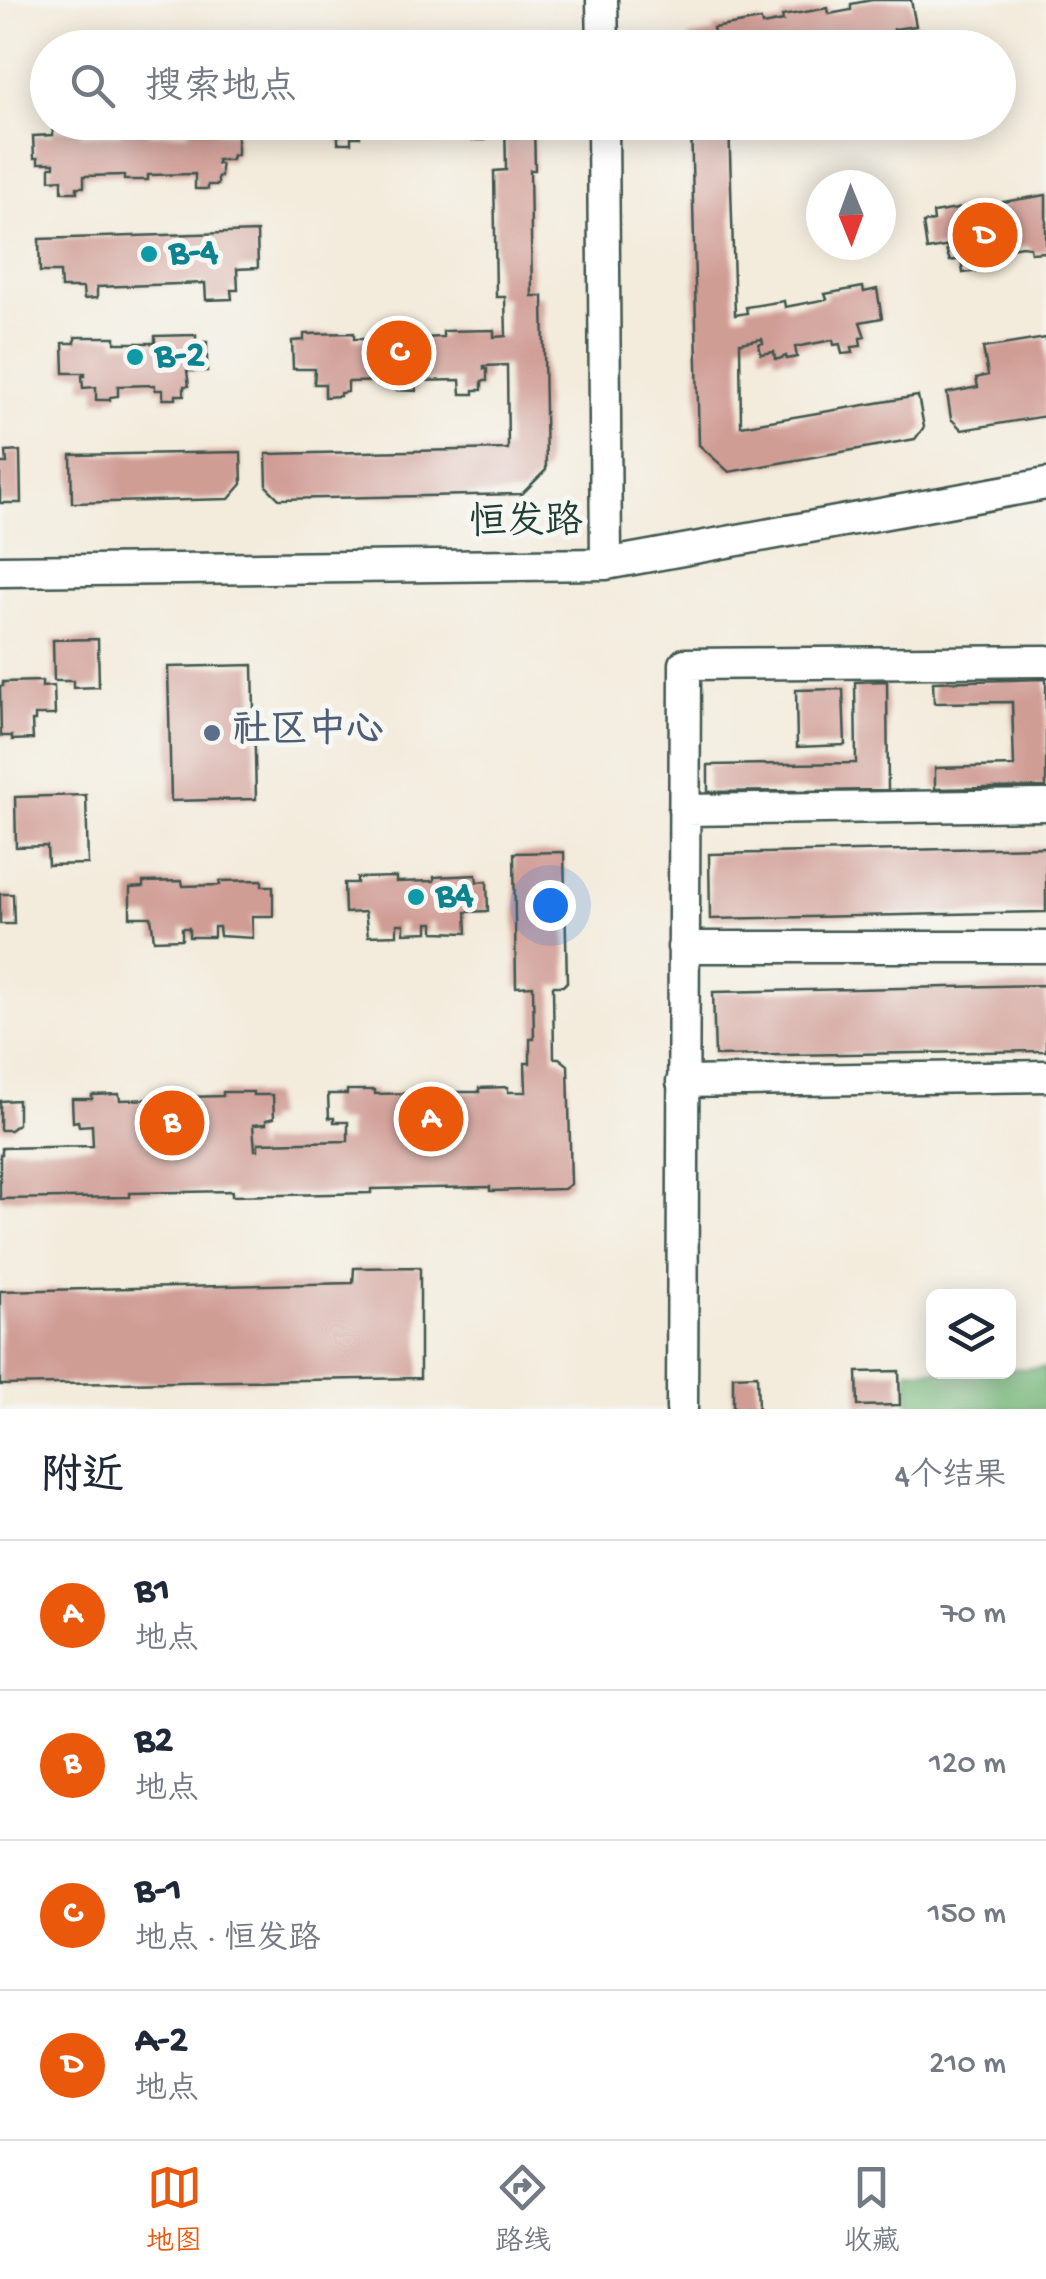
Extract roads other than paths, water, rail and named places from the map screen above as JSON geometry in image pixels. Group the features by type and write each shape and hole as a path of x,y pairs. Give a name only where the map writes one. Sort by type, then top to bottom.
{"street":[{"path":"602,0 603,30"},
{"path":"603,140 606,564"},
{"name":"恒发路","path":"0,571 606,564 1046,484"},
{"path":"682,1409 685,664 1046,661"},
{"path":"684,810 1046,805"},
{"path":"683,947 1046,947"},
{"path":"682,1082 1046,1076"}],"place":[{"name":"A-2","path":"985,235"},
{"name":"B-4","path":"149,254"},
{"name":"B-1","path":"399,353"},
{"name":"B-2","path":"135,357"},
{"name":"社区中心","path":"212,733"},
{"name":"B4","path":"416,897"},
{"name":"B1","path":"431,1119"},
{"name":"B2","path":"172,1123"}]}
